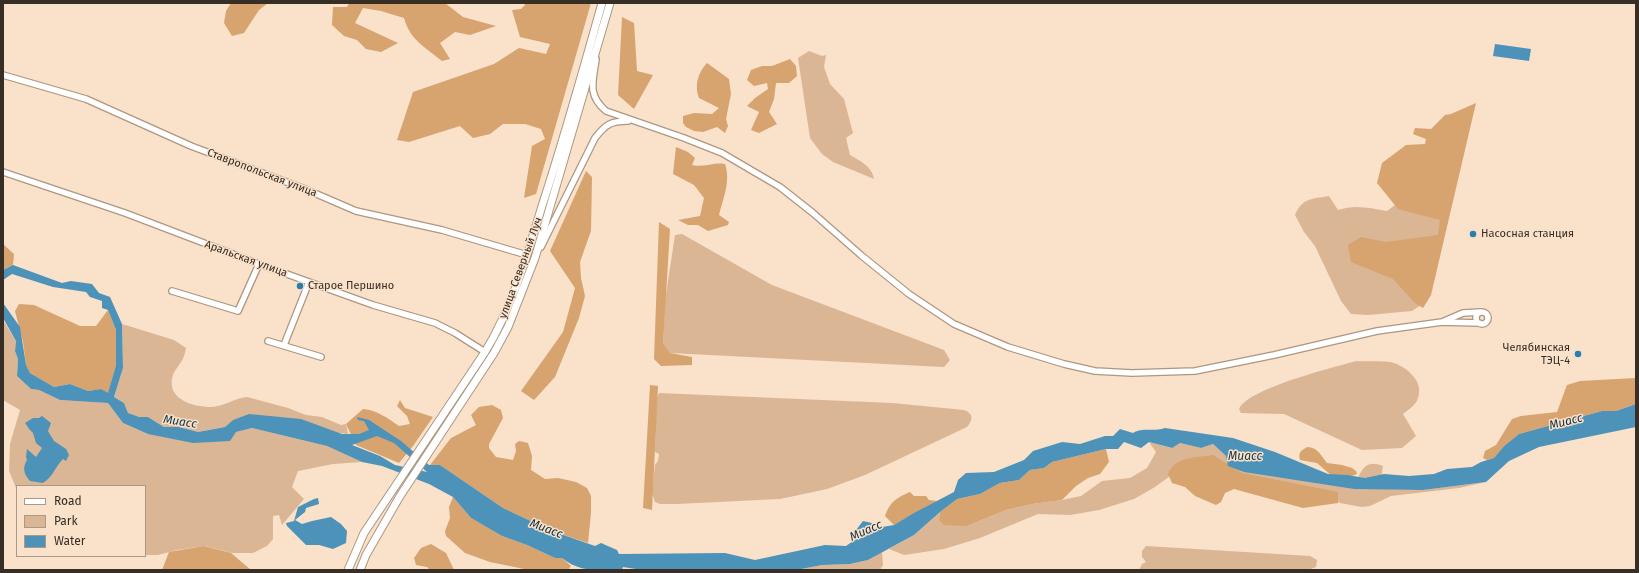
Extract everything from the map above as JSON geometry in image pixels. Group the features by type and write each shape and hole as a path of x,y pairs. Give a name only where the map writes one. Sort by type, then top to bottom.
{"main road":[{"name":"улица Северный Луч","path":"348,570 364,533 485,352 509,306 554,170 602,3"},
{"name":"улица Северный Луч","path":"360,570 366,555 400,496 502,340 517,308 535,258 610,3"}],"street":[{"path":"598,45 592,90 598,104 606,111 630,121 684,138 722,153 780,187 904,290 954,324 1008,347 1064,364 1095,371 1132,373 1195,371 1262,358 1377,331 1442,322 1484,323 1488,318 1485,313 1464,313 1442,322"},
{"name":"Ставропольская улица","path":"3,75 86,100 190,146 304,189 356,211 442,230 527,255"},
{"path":"535,258 595,138 602,128 610,122 630,121"},
{"name":"Аральская улица","path":"3,172 125,213 372,305 435,323 455,333 485,352"},
{"path":"172,291 238,312 259,264"},
{"path":"284,345 309,282"},
{"path":"1479,323 1476,318 1480,312"},
{"path":"268,341 321,357"}],"green space":[{"path":"809,51 822,56 826,55 824,67 830,84 844,99 853,133 846,138 850,155 868,167 873,174 874,179 833,162 822,154 810,138 798,58"},
{"path":"1455,168 1424,303 1412,311 1368,315 1351,314 1341,301 1315,246 1304,232 1295,215 1298,209 1308,200 1329,196 1338,210 1356,207 1387,211 1395,205 1401,193"},
{"path":"682,234 772,285 944,350 950,360 944,367 670,353 663,346 665,301 675,235"},
{"path":"3,320 16,341 15,351 18,359 17,376 31,389 39,390 60,400 108,403 123,423 148,434 236,432 252,428 327,446 362,462 333,464 298,471 292,487 304,499 282,525 279,515 273,516 273,539 267,546 253,553 232,553 205,546 177,550 158,555 146,555 146,485 16,485 16,488 9,471 10,444 20,410 3,400"},
{"path":"122,324 174,340 186,348 183,359 174,373 172,383 173,390 182,400 204,407 216,407 247,397 288,408 306,415 322,417 341,425 346,424 348,434 233,420 225,427 198,432 179,427 164,427 148,417 139,418 128,413 124,403 114,397 123,368"},
{"path":"1356,361 1394,363 1404,368 1414,376 1417,381 1419,392 1417,401 1403,414 1416,436 1402,448 1362,450 1284,414 1241,413 1239,409 1246,401 1274,386"},
{"path":"659,393 892,403 964,410 970,413 972,417 967,427 865,475 827,489 780,499 660,504 655,502 652,493 655,465 658,461 659,454 655,452 656,400"},
{"path":"1149,442 1171,448 1180,443 1201,448 1213,444 1226,456 1354,489 1363,469 1371,464 1383,466 1381,478 1387,489 1423,490 1486,482 1459,488 1391,496 1370,506 1362,507 1340,503 1327,493 1177,471 1155,487 1134,499 1099,510 1070,515 1038,514 980,538 944,549 904,555 889,549 914,535 940,512 939,520 967,526 1006,510 1081,496 1102,481 1130,478 1147,468 1156,452"},
{"path":"1146,546 1310,556 1317,560 1316,567 1308,570 1139,570 1142,564 1146,562 1142,557 1142,551"},
{"path":"882,552 883,565 880,570 796,570 822,565 850,564 868,560"}],"shaded area":[{"path":"231,3 268,3 259,10 244,33 232,36 224,23 226,11"},
{"path":"349,3 445,3 463,17 496,26 470,35 455,32 440,43 450,59 442,61 414,38 404,18 381,11 363,8 355,23 398,43 381,52 366,49 357,40 344,36 332,25 333,7 347,7"},
{"path":"524,3 591,3 536,194 524,198 532,146 545,139 541,129 525,124 503,124 490,134 473,138 460,126 409,142 397,140 413,92 494,64 519,48 546,54 550,44 520,37 512,10 521,9 525,5"},
{"path":"622,17 634,23 637,71 653,75 634,109 618,95"},
{"path":"790,59 796,66 797,76 789,83 776,83 774,99 769,112 777,124 759,133 751,130 759,112 747,106 768,89 767,83 754,86 747,80 751,70 762,66 772,66"},
{"path":"707,63 729,79 731,94 726,119 728,126 725,133 717,127 703,132 694,131 686,127 683,123 683,116 694,113 712,114 719,108 699,98 697,88 698,79 701,71"},
{"path":"1476,103 1431,295 1423,308 1415,303 1393,279 1351,262 1348,245 1361,237 1386,242 1438,235 1440,220 1398,209 1377,183 1382,163 1406,145 1425,144 1426,139 1413,134 1415,128 1431,129 1445,115 1451,114"},
{"path":"676,147 688,152 695,158 692,165 700,166 725,164 727,170 727,183 719,215 729,222 728,225 708,231 698,225 688,225 678,220 700,216 704,198 694,185 673,174"},
{"path":"586,171 592,177 591,231 580,262 581,278 585,296 579,318 555,377 534,400 521,391 563,332 575,288 550,251"},
{"path":"659,222 670,229 663,344 670,353 692,357 692,365 661,366 654,359"},
{"path":"3,244 14,254 13,265 3,270"},
{"path":"19,304 34,305 80,326 96,326 108,310 116,330 116,365 108,394 101,389 88,391 70,384 54,387 30,373 26,365 23,342 15,311"},
{"path":"1636,378 1636,404 1616,411 1602,411 1519,434 1504,446 1494,458 1487,460 1483,458 1485,451 1496,445 1512,419 1521,416 1557,412 1567,385 1580,381"},
{"path":"650,385 658,386 652,510 643,508"},
{"path":"400,400 405,408 433,417 399,463 356,445 346,424 363,409 386,417 399,426 410,424 407,416 397,406"},
{"path":"492,405 501,410 503,418 489,444 489,448 496,457 513,460 516,451 515,444 519,441 528,443 532,456 531,470 545,479 558,478 576,482 587,488 591,496 588,543 552,531 503,508 440,465 430,465 451,438 476,425 471,415 479,407"},
{"path":"1307,447 1317,450 1327,463 1352,468 1357,474 1349,477 1332,476 1317,463 1300,460 1300,452"},
{"path":"1106,449 1109,462 1100,474 1088,478 1076,486 1062,500 1032,504 1006,510 967,526 944,525 939,520 940,512 957,499 980,494 1000,483 1019,480 1030,470 1044,468 1052,462"},
{"path":"1213,455 1242,473 1338,492 1338,503 1303,508 1234,489 1225,493 1221,502 1216,505 1195,496 1185,487 1172,483 1168,474 1171,468 1176,464 1187,459"},
{"path":"910,492 914,496 926,496 929,500 937,501 894,525 885,516 887,511 894,501"},
{"path":"453,497 471,518 502,536 527,545 555,558 562,558 571,566 568,570 529,570 490,562 465,553 446,536 445,531 450,518 449,507"},
{"path":"431,544 446,553 454,570 430,570 427,567 416,565 414,558 421,548"},
{"path":"204,546 231,553 251,570 162,570 169,552"}],"water":[{"path":"1495,44 1531,49 1529,61 1493,56"},
{"name":"Миасс","path":"13,265 62,283 71,281 92,284 99,293 110,297 122,324 123,368 114,397 124,403 128,413 139,417 148,417 164,427 179,427 198,432 225,427 233,420 249,414 301,419 342,434 359,434 369,430 364,421 358,420 357,417 369,420 401,441 429,465 440,465 503,508 552,531 595,546 601,543 617,550 619,554 725,553 755,560 825,545 846,546 856,539 856,530 863,521 872,523 870,529 894,525 954,492 958,480 966,473 994,472 1024,460 1033,451 1062,442 1080,444 1105,436 1113,436 1120,429 1133,433 1140,430 1157,430 1165,428 1233,438 1275,452 1328,474 1365,478 1384,474 1409,476 1434,474 1447,469 1472,467 1481,462 1494,458 1504,446 1519,434 1602,411 1616,411 1636,404 1636,427 1539,447 1509,461 1486,482 1423,490 1354,489 1244,472 1228,466 1226,456 1213,444 1201,448 1180,443 1172,448 1149,442 1141,448 1124,442 1118,449 1106,449 1052,462 1044,468 1030,470 1019,480 1000,483 980,494 957,499 914,535 868,560 850,564 822,565 796,570 642,570 623,567 622,570 590,570 569,563 562,558 555,558 527,545 502,536 471,518 453,497 429,484 382,466 362,462 327,446 252,428 236,432 230,441 193,443 148,434 123,423 108,403 60,400 39,390 31,389 17,376 18,359 15,351 16,341 3,318 3,303 20,327 26,365 30,373 54,387 70,384 88,391 101,389 108,393 116,365 116,330 108,310 102,308 102,301 90,297 86,292 53,287 12,274 3,280 3,270","holes":["377,436 394,443 427,472 395,465 380,456 352,445"]},
{"path":"42,416 51,423 48,431 54,441 66,449 69,455 66,461 63,459 49,478 43,483 30,481 26,476 24,468 27,460 27,449 36,457 42,448 36,443 33,433 25,423 33,418 39,418"},
{"path":"318,498 319,504 306,508 305,512 295,520 302,524 331,517 341,524 347,531 346,543 333,549 319,545 306,545 287,526 286,523 294,521 298,507"}],"place":[{"name":"Насосная станция","path":"1473,234"},
{"name":"Старое Першино","path":"300,286"},
{"name":"Челябинская ТЭЦ-4","path":"1578,354"}]}
